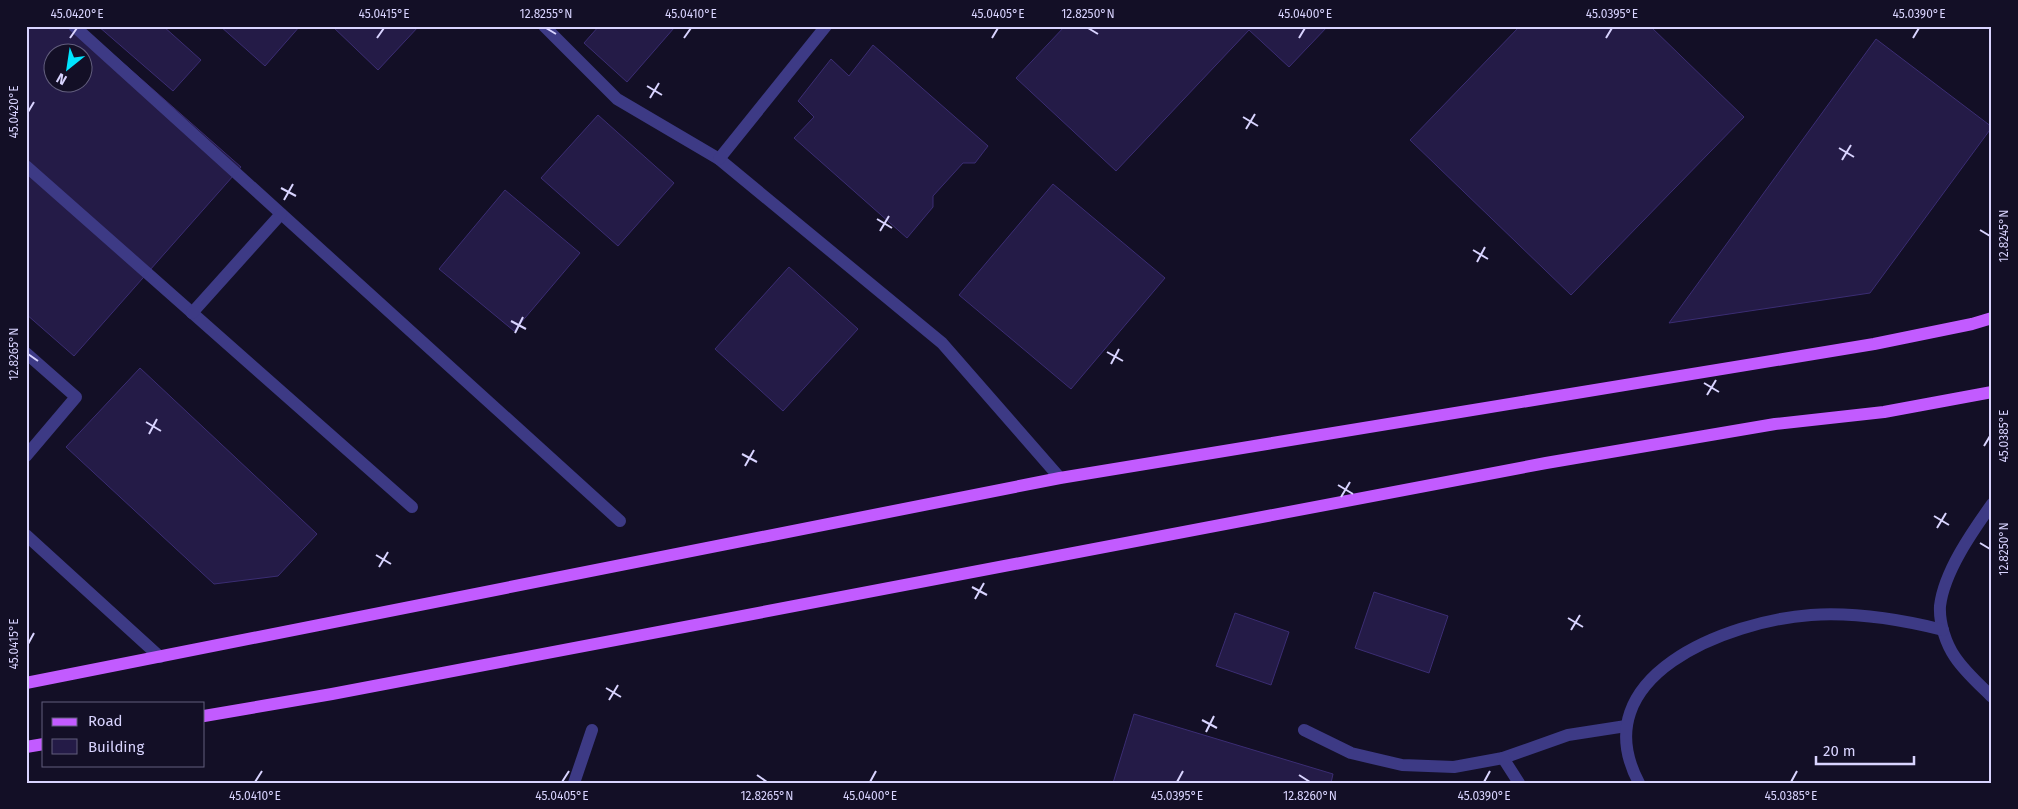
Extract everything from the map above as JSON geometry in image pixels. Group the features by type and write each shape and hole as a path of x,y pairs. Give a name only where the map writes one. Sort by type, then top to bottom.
{"main road":[{"path":"26,683 1060,478 1874,344 1972,324 1992,318"},
{"path":"205,716 1546,463 1775,424 1884,412 1992,392"},
{"path":"26,747 42,744"}],"street":[{"path":"74,26 620,521"},
{"path":"544,26 618,99 719,159 942,343 1060,478"},
{"path":"719,159 826,26"},
{"path":"26,166 412,507"},
{"path":"192,313 281,214"},
{"path":"26,354 76,397 26,456"},
{"path":"1992,504 1958,558 1946,584 1940,607 1943,630 1955,657 1992,697"},
{"path":"26,535 160,657"},
{"path":"1639,783 1629,764 1626,726 1640,690 1667,663 1723,635 1766,622 1810,615 1855,614 1899,619 1943,630"},
{"path":"1304,730 1351,753 1402,766 1454,767 1503,758 1568,735 1626,726"},
{"path":"574,783 592,730"},
{"path":"1503,758 1519,783"}],"building":[{"path":"26,26 81,26 241,167 74,356 26,314"},
{"path":"98,26 163,26 201,60 173,91"},
{"path":"220,26 300,26 265,66"},
{"path":"332,26 419,26 378,70"},
{"path":"599,26 672,26 674,28 627,82 584,43"},
{"path":"1065,26 1328,26 1289,67 1249,30 1116,171 1016,78"},
{"path":"1520,26 1650,26 1744,117 1571,295 1410,140"},
{"path":"1876,39 1992,127 1870,293 1669,323"},
{"path":"873,45 988,146 975,163 963,163 933,196 933,207 907,238 794,138 814,117 798,101 831,59 849,76"},
{"path":"598,115 674,183 618,246 541,178"},
{"path":"1053,184 1165,278 1071,389 959,295"},
{"path":"505,190 580,253 514,331 439,269"},
{"path":"789,267 858,329 783,411 715,349"},
{"path":"140,368 317,534 278,576 214,584 66,447"},
{"path":"1374,592 1448,616 1429,673 1355,648"},
{"path":"1235,613 1289,632 1271,685 1216,666"},
{"path":"1134,714 1333,774 1331,783 1113,783"}]}
